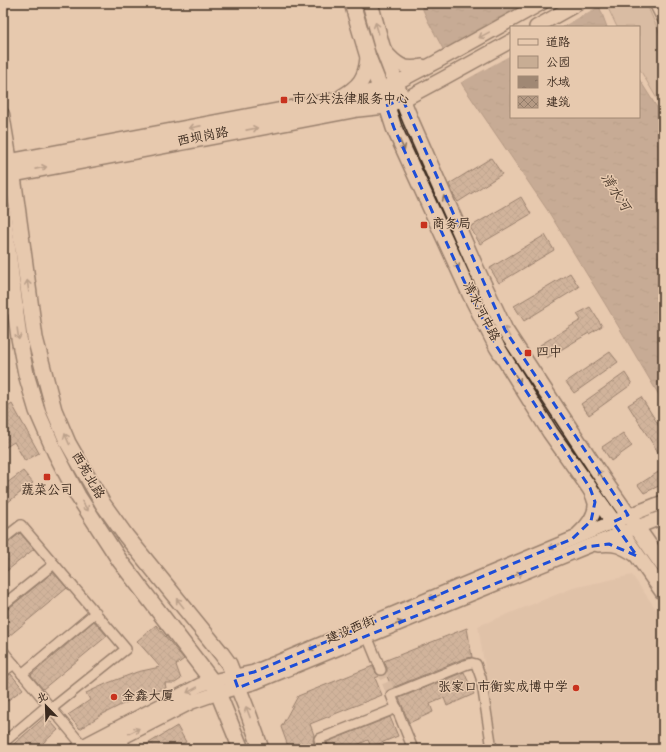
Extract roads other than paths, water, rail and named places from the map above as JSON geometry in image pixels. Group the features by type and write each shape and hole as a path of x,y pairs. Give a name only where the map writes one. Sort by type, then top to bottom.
{"main road":[{"name":"清水河中路","path":"352,3 368,57 391,94 411,121 505,330 614,495 663,565"},
{"name":"清水河中路","path":"370,3 384,50 391,94 394,128 470,294 497,347 550,432 663,592"},
{"path":"391,94 435,63 542,3"},
{"path":"538,26 579,3"},
{"path":"656,3 663,17"},
{"path":"391,94 421,90 510,42"},
{"path":"384,50 397,64 406,68 415,68 435,63"},
{"path":"337,100 362,82 367,67 368,57"},
{"path":"411,121 411,104 421,90"},
{"name":"西坝岗路","path":"7,169 337,100 391,94"},
{"name":"西坝岗路","path":"7,169 358,109 391,94"},
{"path":"358,109 374,111 384,116 389,119 394,128"},
{"name":"西苑北路","path":"7,169 36,338 54,410 68,443 104,504 126,536 221,652 236,682 261,749"},
{"name":"西苑北路","path":"3,212 9,310 19,338 26,374 37,411 55,452 78,496 120,561 215,687 241,749"},
{"path":"572,539 590,521 595,502 590,488"},
{"path":"614,495 635,505 645,506 661,503"},
{"path":"632,521 661,503"},
{"path":"632,521 663,518"},
{"path":"651,548 648,540 648,532 663,518"},
{"name":"建设西街","path":"236,682 254,672 572,539 617,527 632,521"},
{"name":"建设西街","path":"100,749 120,739 200,685 215,687 236,682 256,682 586,547 617,527"},
{"path":"586,547 609,544 625,549 637,556"},
{"name":"建设西街","path":"81,748 120,739"}],"street":[{"path":"3,114 7,169"},
{"path":"9,310 31,305"},
{"path":"3,539 21,525 126,649 3,743"},
{"path":"3,605 54,564"},
{"path":"22,674 96,612"},
{"path":"367,636 381,670"},
{"path":"3,651 50,707 81,748"},
{"path":"413,749 390,693 472,663 476,664 481,678 492,749"},
{"path":"3,672 14,664"},
{"path":"323,749 319,739 397,708"}],"water":[{"name":"清水河","path":"420,3 598,3 607,26 510,26 510,118 640,118 640,81 663,117 663,402 548,211 463,86"}],"tunnel":[{"path":"381,670 390,691"}],"place":[{"name":"市公共法律服务中心","path":"284,100"},
{"name":"商务局","path":"424,225"},
{"name":"四中","path":"528,353"},
{"name":"蔬菜公司","path":"47,477"},
{"name":"张家口市衡实成博中学","path":"576,688"},
{"name":"金鑫大厦","path":"114,697"}]}
